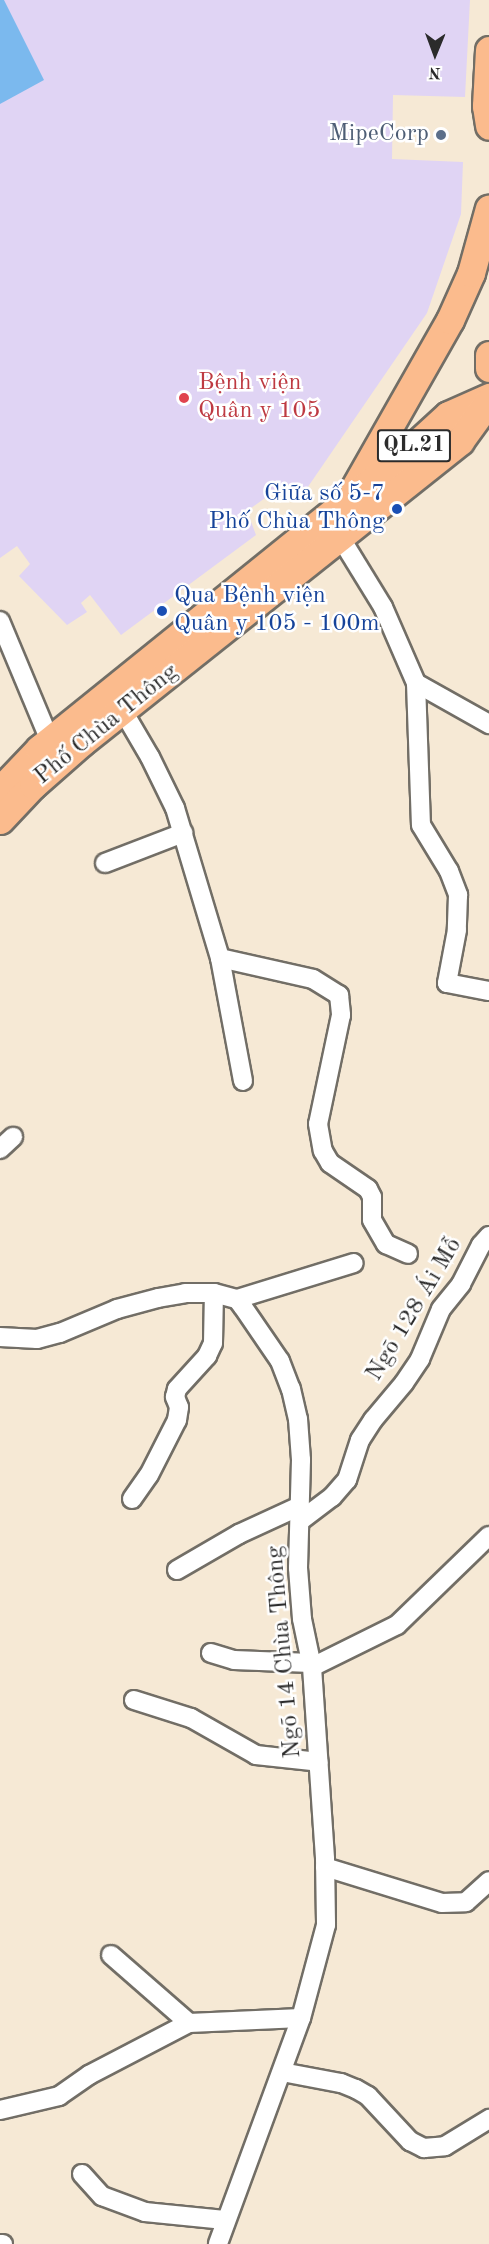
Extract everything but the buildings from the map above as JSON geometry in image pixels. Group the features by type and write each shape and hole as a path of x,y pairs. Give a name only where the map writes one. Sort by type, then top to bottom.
{"highway":[{"path":"488,112 489,50"},
{"path":"343,504 450,320 471,273 489,208"},
{"path":"489,355 489,368"},
{"name":"Phố Chùa Thông","path":"0,820 54,752 123,711 324,540 343,504 448,415 489,396"},
{"name":"Phố Chùa Thông","path":"0,790 54,752 324,540 460,441 489,401"}],"street":[{"path":"324,540 383,607 416,683 421,825 449,871 458,895 457,930 447,983 489,991"},
{"path":"0,621 54,752"},
{"path":"416,683 489,724"},
{"path":"123,711 175,808 220,958 243,1081"},
{"path":"105,863 183,833"},
{"path":"220,958 313,979 339,995 342,1004 341,1015 318,1124 323,1151 330,1162 368,1188 372,1197 372,1220 386,1244 408,1254"},
{"name":"Ngõ 128 Ái Mỗ","path":"177,1570 239,1534 300,1513 332,1497 347,1480 366,1430 420,1359 441,1309 461,1284 481,1245 489,1236"},
{"path":"0,1337 37,1339 60,1333 117,1309 185,1293 214,1293 237,1299 354,1263"},
{"path":"132,1499 149,1475 177,1420 177,1389 207,1356 213,1343 214,1293"},
{"name":"Ngõ 14 Chùa Thông","path":"218,2244 301,2018 326,1925 325,1867 311,1665 302,1619 298,1568 300,1450 291,1389 274,1352 237,1299"},
{"path":"211,1653 234,1660 311,1665 397,1625 489,1536"},
{"path":"134,1700 191,1718 256,1755 318,1762"},
{"path":"325,1867 442,1903 466,1902 489,1881"},
{"path":"111,1955 189,2023"},
{"path":"0,2110 58,2096 89,2074 189,2023 301,2018"},
{"path":"282,2072 341,2083 356,2089 368,2096 410,2141 430,2150 453,2143 489,2119"},
{"path":"82,2174 102,2196 145,2212 225,2220"}],"shaded area":[{"name":"Bệnh viện Quân y 105","path":"0,0 470,0 465,97 393,95 392,159 463,162 461,214 427,313 301,497 286,483 247,511 256,535 121,635 90,595 81,603 87,612 67,625 19,576 30,564 17,546 0,558"}],"water":[{"path":"0,0 4,0 44,80 0,104"}],"place":[{"name":"MipeCorp","path":"441,135"},
{"name":"Bệnh viện Quân y 105","path":"184,398"},
{"name":"Giữa số 5-7 Phố Chùa Thông","path":"397,509"},
{"name":"Qua Bệnh viện Quân y 105 - 100m","path":"162,611"}]}
